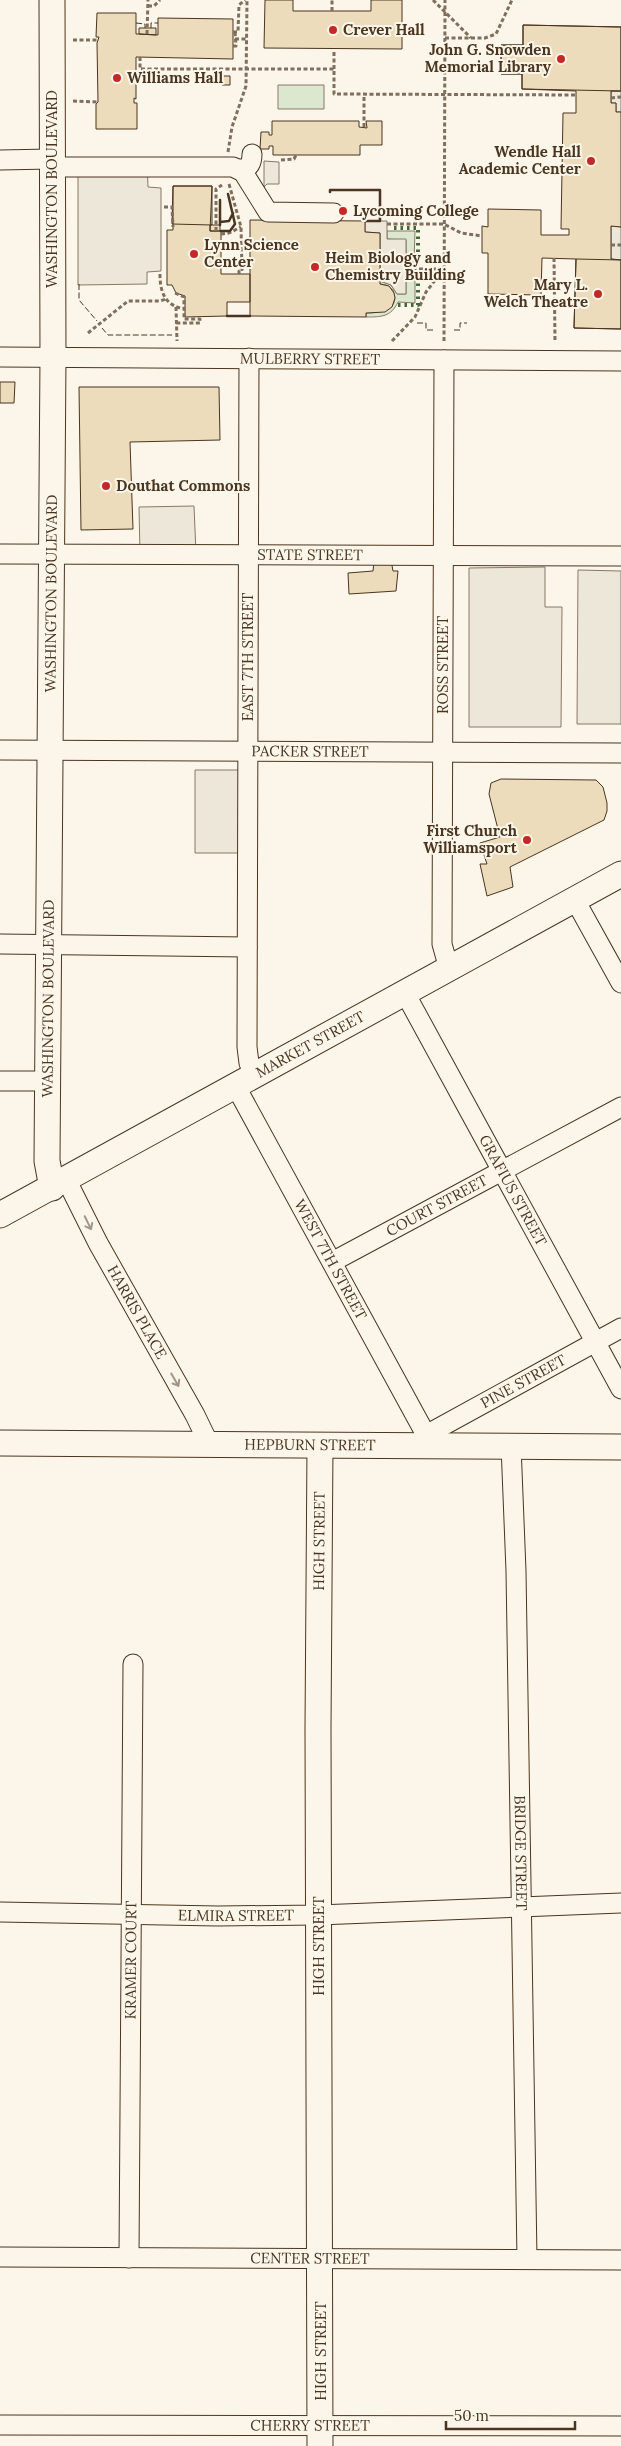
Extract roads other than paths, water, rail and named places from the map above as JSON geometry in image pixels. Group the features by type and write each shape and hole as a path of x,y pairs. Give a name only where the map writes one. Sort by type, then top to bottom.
{"main road":[{"name":"WASHINGTON BOULEVARD","path":"52,0 53,357 47,1161 59,1184"},
{"name":"MARKET STREET","path":"0,1215 621,874"},
{"name":"HEPBURN STREET","path":"0,1443 320,1446 426,1440 511,1446 621,1447"},
{"name":"HIGH STREET","path":"320,1446 318,1728 321,2258 320,2436"}],"street":[{"path":"234,164 246,168 250,165 252,154"},
{"path":"0,160 139,166 233,167 234,164"},
{"path":"234,164 268,212 334,213"},
{"name":"MULBERRY STREET","path":"0,357 249,358 444,350 621,361"},
{"name":"ROSS STREET","path":"444,350 442,944 450,969"},
{"name":"EAST 7TH STREET","path":"245,1079 249,1063 247,1048 247,947 249,358"},
{"name":"STATE STREET","path":"0,554 248,553 621,556"},
{"name":"PACKER STREET","path":"0,750 621,753"},
{"path":"576,900 621,983"},
{"path":"0,944 247,947"},
{"name":"GRAFIUS STREET","path":"405,993 621,1389"},
{"name":"WEST 7TH STREET","path":"245,1079 332,1262 426,1440"},
{"path":"0,1081 47,1081"},
{"name":"COURT STREET","path":"332,1262 621,1107"},
{"name":"HARRIS PLACE","path":"59,1184 98,1243 195,1414 210,1446"},
{"name":"PINE STREET","path":"426,1440 621,1328"},
{"name":"BRIDGE STREET","path":"511,1446 516,1571 527,2259"},
{"name":"KRAMER COURT","path":"129,2258 133,1664"},
{"name":"ELMIRA STREET","path":"0,1912 318,1915 621,1902"},
{"name":"CENTER STREET","path":"0,2257 621,2260"},
{"name":"CHERRY STREET","path":"0,2425 320,2436 621,2426"}],"place":[{"name":"Crever Hall","path":"333,30"},
{"name":"John G. Snowden Memorial Library","path":"561,59"},
{"name":"Williams Hall","path":"117,78"},
{"name":"Wendle Hall Academic Center","path":"591,161"},
{"name":"Lycoming College","path":"343,211"},
{"name":"Lynn Science Center","path":"194,254"},
{"name":"Heim Biology and Chemistry Building","path":"315,267"},
{"name":"Mary L. Welch Theatre","path":"598,294"},
{"name":"Douthat Commons","path":"106,486"},
{"name":"First Church Williamsport","path":"527,840"}]}
